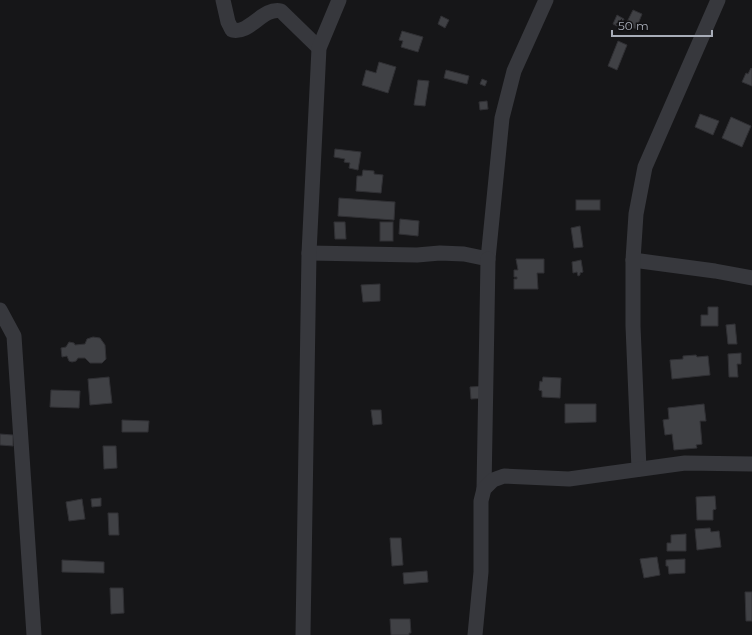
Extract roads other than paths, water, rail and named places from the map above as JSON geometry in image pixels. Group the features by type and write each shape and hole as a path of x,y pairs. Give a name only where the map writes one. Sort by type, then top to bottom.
{"street":[{"path":"223,0 228,22 232,30 241,30 268,12 276,10 281,11 319,48"},
{"path":"303,635 309,253 319,48 339,0"},
{"path":"475,635 481,572 481,501 484,489 488,259 502,118 514,71 546,0"},
{"path":"640,469 633,326 632,260 636,214 645,167 718,0"},
{"path":"309,253 418,255 440,253 464,254 488,259"},
{"path":"632,260 715,271 752,278"},
{"path":"0,310 14,336 34,635"},
{"path":"484,489 492,480 504,476 569,479 685,463 752,464"}]}
